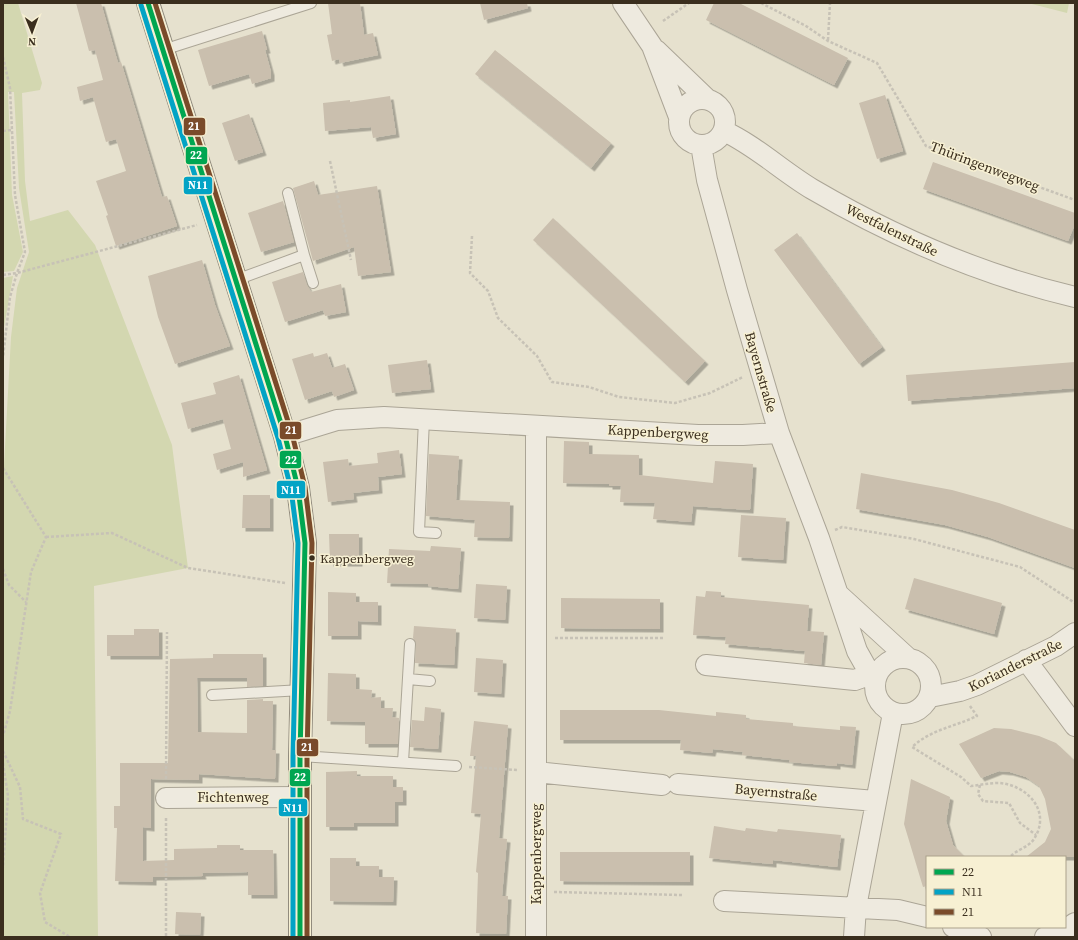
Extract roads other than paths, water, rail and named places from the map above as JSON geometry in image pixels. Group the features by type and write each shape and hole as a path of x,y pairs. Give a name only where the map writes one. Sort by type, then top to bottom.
{"main road":[{"path":"148,3 284,436 293,466 302,513 305,543 305,586 300,756 300,937"}],"street":[{"path":"624,3 652,46 679,117 682,133 690,142 701,145 715,142 724,131 725,123 721,108 708,100 652,46"},
{"path":"679,117 687,105 693,101 708,100"},
{"name":"Westfalenstraße","path":"724,131 752,146 810,188 868,221 912,242 1013,280 1075,297"},
{"name":"Bayernstraße","path":"701,145 706,174 737,290 780,433 819,538 857,651 872,679"},
{"name":"Kappenbergweg","path":"284,436 337,420 384,417 698,435 780,433"},
{"name":"Kappenbergweg","path":"536,426 536,937"},
{"name":"Bayernstraße","path":"838,594 908,658"},
{"name":"Korianderstraße","path":"930,697 960,691 977,685 1056,646 1075,633"},
{"path":"706,665 855,680 872,679 887,664 899,658 908,658 923,666 928,672 931,685 930,697 922,708 910,714 901,715 893,713 885,708 879,701 872,679"},
{"path":"1026,660 1075,726"},
{"path":"854,937 856,907 893,713"},
{"name":"Bayernstraße","path":"536,772 670,785 875,801"},
{"name":"Fichtenweg","path":"166,798 300,797"},
{"path":"724,901 898,910 926,917"},
{"path":"1045,937 1066,929 1075,923"},
{"path":"959,932 981,937"}],"lane":[{"path":"163,50 311,3"},
{"path":"288,193 313,283"},
{"path":"236,280 304,255"},
{"path":"424,419 419,532 436,533"},
{"path":"403,762 410,644"},
{"path":"408,679 430,681"},
{"path":"212,695 302,690"},
{"path":"300,756 456,766"}],"place":[{"name":"Kappenbergweg","path":"312,558"}]}
